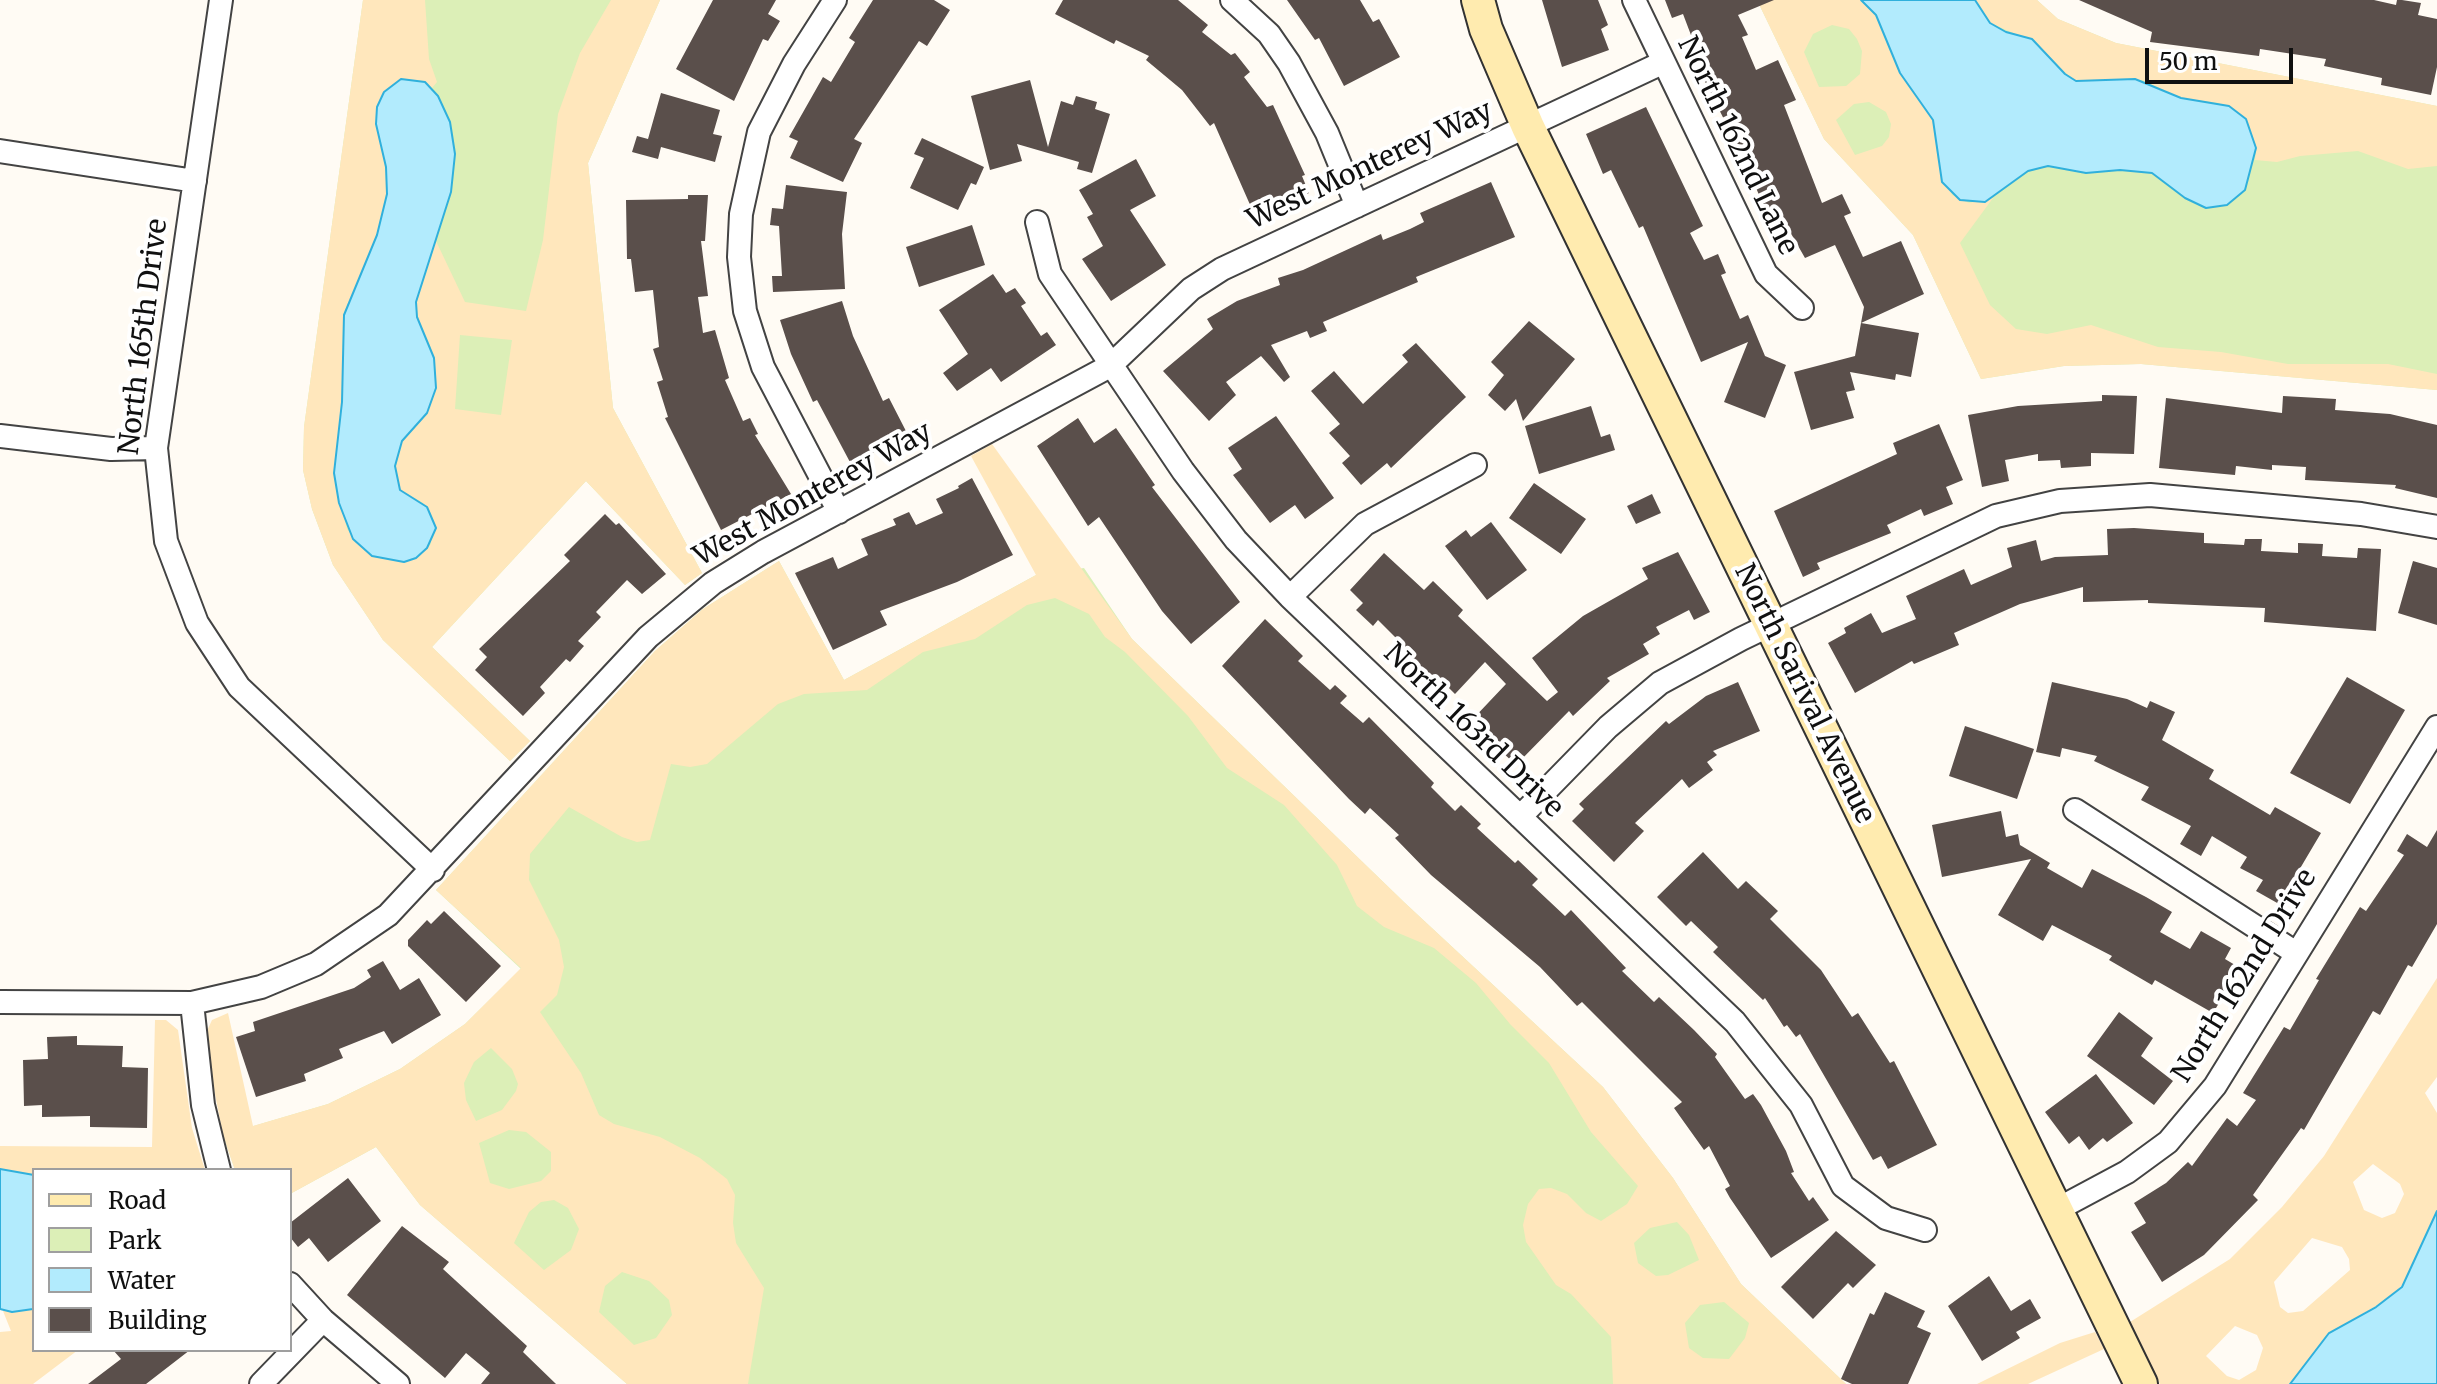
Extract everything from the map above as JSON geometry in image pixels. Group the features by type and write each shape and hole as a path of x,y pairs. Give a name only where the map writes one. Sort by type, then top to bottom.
{"street":[{"name":"North 165th Drive","path":"221,0 156,448 160,505 176,573 197,623 222,665 260,710 433,870"},
{"path":"835,0 794,64 759,132 741,214 739,257 745,311 763,367 839,512"},
{"path":"1232,0 1269,34 1289,63 1327,133 1357,206"},
{"name":"North Sarival Avenue","path":"1478,0 1492,43 1528,127 2141,1384"},
{"name":"North 162nd Lane","path":"1634,0 1766,274 1802,308"},
{"name":"West Monterey Way","path":"0,1002 192,1003 251,990 316,964 388,915 666,620 737,568 1110,366 1191,289 1222,269 1662,63"},
{"path":"0,151 195,181"},
{"name":"North 163rd Drive","path":"1037,222 1050,274 1110,366 1236,540 1290,597 1735,1022 1801,1105 1843,1186 1886,1218 1925,1230"},
{"path":"0,436 111,449 156,448"},
{"path":"1290,597 1365,524 1402,501 1475,465"},
{"path":"1520,817 1631,705 1660,683 1771,624 1978,524 2060,501 2150,495 2361,514 2437,527"},
{"name":"North 162nd Drive","path":"2056,1210 2127,1172 2168,1142 2215,1086 2437,727"},
{"path":"2075,810 2296,953"},
{"path":"192,1003 203,1105 219,1168"},
{"path":"292,1286 323,1320 398,1384"},
{"path":"261,1384 323,1320"}],"green space":[{"path":"363,0 660,0 588,163 613,408 702,573 685,585 586,481 432,647 530,741 510,761 383,640 333,565 312,509 303,470 304,427"},
{"path":"1757,0 2037,0 2058,19 2116,43 2437,106 2437,390 2141,364 2064,366 1981,379 1913,235 1824,139"},
{"path":"779,561 844,680 1036,575 1084,568 1132,639 1405,903 1603,1087 1673,1178 1741,1284 1846,1384 627,1384 420,1205 376,1147 292,1193 292,1168 234,1168 223,1135 328,1104 400,1069 465,1024 521,969 436,890 655,651 703,609"}],"sand":[{"path":"363,0 425,0 429,59 437,82 432,88 425,82 384,92 377,107 376,124 386,167 387,194 374,245 343,315 342,402 334,473 347,529 360,546 372,556 416,558 431,544 423,503 400,490 394,474 402,441 427,413 436,388 431,348 417,317 416,302 436,241 465,302 526,311 543,240 558,114 580,53 611,0 660,0 588,163 613,408 702,573 685,585 586,481 432,647 530,741 510,761 383,640 333,565 312,509 303,470 304,427","holes":["460,335 512,340 501,415 455,409"]},
{"path":"1757,0 1861,0 1876,15 1900,73 1933,120 1938,161 1952,195 1969,203 1993,198 1960,243 1990,305 2016,329 2047,334 2091,325 2158,347 2221,352 2288,364 2388,364 2437,374 2437,390 2141,364 2064,366 1981,379 1913,235 1824,139","holes":["1832,25 1849,29 1857,39 1862,51 1860,74 1846,86 1819,87 1804,52 1813,34","1869,102 1886,112 1891,124 1889,137 1882,146 1855,155 1836,120 1854,104"]},
{"path":"1975,0 2037,0 2058,19 2116,43 2437,106 2437,166 2408,169 2358,151 2300,156 2277,162 2255,160 2256,148 2219,103 2181,98 2142,80 2076,81 2055,65 2037,43 1990,23"},
{"path":"992,444 1132,639 1405,903 1603,1087 1673,1178 1741,1284 1846,1384 1613,1384 1611,1337 1571,1294 1556,1285 1526,1242 1523,1225 1528,1204 1539,1189 1551,1188 1567,1194 1586,1213 1601,1221 1627,1204 1638,1186 1591,1132 1549,1063 1510,1024 1476,983 1434,948 1384,927 1357,906 1337,865 1284,805 1227,768 1188,716 1125,652 1105,637 1089,614 1055,598 1027,605 975,639 923,652 867,690 804,694 778,704 707,764 690,767 671,764 650,840 637,842 622,837 569,807 530,854 529,880 559,940 564,967 557,995 540,1012 581,1073 599,1115 614,1124 660,1137 700,1158 727,1179 735,1195 733,1223 736,1243 764,1288 748,1384 627,1384 420,1205 376,1147 292,1193 292,1168 234,1168 223,1135 213,1084 206,1033 212,1020 228,1013 253,1126 328,1104 400,1069 465,1024 521,968 436,890 655,651 703,609 779,561 844,680 1036,575 971,456","holes":["491,1048 512,1069 518,1084 502,1110 476,1121 466,1100 464,1083 474,1062","509,1130 526,1132 551,1152 551,1171 541,1181 509,1189 490,1183 479,1143","554,1200 568,1208 579,1229 571,1250 544,1270 514,1243 529,1212 541,1202","1677,1222 1689,1235 1699,1260 1668,1275 1656,1276 1638,1263 1634,1243 1650,1228","622,1272 649,1281 669,1300 672,1315 656,1338 634,1345 599,1312 605,1286","1724,1302 1749,1323 1745,1338 1729,1359 1703,1358 1689,1348 1685,1323 1700,1305"]},
{"path":"2437,978 2437,1077 2425,1093 2437,1113 2437,1211 2411,1274 2392,1297 2329,1333 2290,1384 2160,1384 2130,1322 2230,1259 2282,1207 2324,1156","holes":["2373,1164 2400,1184 2404,1194 2395,1213 2382,1218 2364,1210 2353,1182","2312,1238 2342,1247 2349,1259 2350,1270 2303,1311 2288,1313 2280,1307 2274,1282","2235,1326 2257,1335 2263,1348 2256,1370 2239,1380 2227,1376 2206,1356"]},
{"path":"155,1020 166,1020 178,1030 192,1128 204,1168 32,1168 32,1175 0,1169 0,1146 152,1147"},
{"path":"32,1309 32,1352 75,1352 33,1384 0,1384 0,1332 11,1331 3,1311"},
{"path":"2095,1332 2104,1349 2028,1384 1977,1384 2060,1343"}],"water":[{"path":"1861,0 1975,0 1990,23 2006,32 2032,39 2065,74 2076,81 2135,79 2181,98 2229,106 2246,119 2256,148 2245,190 2227,205 2206,208 2185,198 2152,173 2120,170 2086,173 2048,166 2028,171 1985,202 1960,200 1942,182 1933,120 1900,73 1876,15"},
{"path":"401,79 425,82 438,96 450,122 455,154 451,192 416,302 417,317 434,358 436,388 427,413 402,441 395,466 400,490 427,507 436,528 427,548 416,558 404,562 372,556 353,539 339,503 334,473 342,402 344,315 377,235 387,194 386,167 376,124 377,107 384,92"},
{"path":"0,1169 32,1175 32,1309 12,1312 0,1309"},
{"path":"2437,1211 2437,1384 2290,1384 2329,1333 2376,1307 2402,1287"}],"building":[{"path":"713,0 776,0 768,14 780,21 768,41 763,39 734,101 676,69"},
{"path":"873,0 934,0 950,10 927,46 919,41 854,139 862,143 843,182 790,158 798,141 789,137 823,77 831,82 855,42 849,38"},
{"path":"1063,0 1178,0 1208,25 1202,32 1231,55 1235,53 1250,72 1244,77 1267,107 1273,105 1305,175 1302,176 1309,193 1255,216 1214,123 1210,126 1182,90 1146,60 1149,56 1116,40 1114,44 1055,14"},
{"path":"1287,0 1360,0 1373,22 1379,19 1400,57 1344,86 1319,38 1315,40"},
{"path":"1542,0 1598,0 1608,25 1601,29 1609,50 1562,67"},
{"path":"1665,0 1774,0 1738,15 1748,35 1742,37 1756,70 1778,60 1796,100 1784,105 1822,203 1842,194 1851,213 1844,216 1863,257 1901,241 1924,294 1861,323 1864,307 1835,245 1805,258 1781,216 1770,221 1743,157 1687,46 1694,43 1683,14 1672,18"},
{"path":"2079,0 2374,0 2396,5 2397,0 2402,0 2421,3 2418,15 2437,19 2437,67 2431,95 2381,85 2382,78 2324,66 2326,59 2260,49 2259,56 2150,42 2152,32"},
{"path":"1030,80 1048,147 1061,101 1073,105 1076,96 1097,102 1095,109 1110,114 1092,173 1077,169 1079,162 1017,144 1022,161 990,170 971,96"},
{"path":"661,93 720,110 713,134 722,136 715,162 661,147 658,159 632,152 637,136 648,139"},
{"path":"1646,107 1703,226 1690,233 1704,260 1718,254 1726,273 1721,275 1740,319 1748,315 1765,356 1786,365 1765,418 1724,402 1748,342 1701,362 1643,226 1639,228 1611,170 1603,174 1586,134"},
{"path":"922,138 984,167 976,185 971,183 958,210 910,188 924,158 914,154"},
{"path":"1136,159 1156,196 1130,210 1166,265 1111,301 1082,259 1103,246 1087,217 1093,214 1079,190"},
{"path":"1491,182 1515,237 1416,277 1418,282 1323,322 1327,331 1310,338 1307,331 1271,345 1290,377 1284,382 1261,356 1226,382 1236,395 1209,421 1163,371 1213,329 1207,319 1237,301 1280,285 1278,278 1303,270 1381,234 1383,240 1410,229 1424,222 1420,213"},
{"path":"786,185 847,192 842,234 845,289 773,292 772,276 782,276 779,226 770,225 772,208 783,209"},
{"path":"688,195 708,195 705,241 701,241 708,296 698,297 703,333 715,330 729,378 725,380 743,421 750,418 758,434 755,435 791,494 721,530 665,418 668,417 657,382 663,380 653,349 659,347 653,290 635,292 631,259 627,259 626,200 688,199"},
{"path":"972,225 985,265 919,287 906,247"},
{"path":"993,274 1006,293 1015,288 1026,303 1021,306 1041,336 1047,332 1056,345 1001,382 991,368 957,391 943,373 968,354 939,310"},
{"path":"842,301 853,336 883,401 889,398 908,435 851,464 817,400 813,402 791,354 780,320"},
{"path":"1529,321 1575,359 1523,421 1516,399 1505,411 1488,395 1504,375 1491,362"},
{"path":"1861,323 1919,333 1911,377 1896,374 1895,380 1850,372 1855,390 1846,392 1854,418 1811,430 1794,372 1855,356"},
{"path":"1416,343 1466,397 1391,468 1387,463 1361,485 1342,463 1350,456 1329,433 1340,424 1311,391 1334,371 1363,404 1408,362 1402,355"},
{"path":"2102,395 2137,396 2134,454 2091,453 2091,466 2061,468 2060,460 2038,461 2038,454 2005,460 2009,481 1982,487 1968,415 2018,406 2102,401"},
{"path":"2283,396 2336,399 2335,410 2390,414 2437,425 2437,498 2395,488 2396,485 2305,480 2306,467 2272,465 2272,470 2236,466 2235,475 2159,468 2166,398 2282,413"},
{"path":"1591,406 1601,437 1610,434 1615,450 1539,474 1525,426"},
{"path":"1276,416 1334,498 1305,519 1295,505 1270,523 1233,475 1242,469 1228,448"},
{"path":"1078,418 1094,443 1116,428 1155,485 1152,487 1240,602 1191,644 1162,611 1099,517 1088,526 1037,446"},
{"path":"1939,424 1963,480 1946,487 1953,504 1924,516 1921,509 1887,525 1891,533 1817,563 1820,569 1803,577 1774,511 1897,454 1893,443"},
{"path":"972,478 1013,555 957,582 880,611 887,625 833,650 795,573 833,557 838,569 868,555 861,539 896,525 893,519 909,512 916,525 943,513 936,499"},
{"path":"1534,483 1586,519 1561,554 1509,518"},
{"path":"1652,494 1661,513 1636,524 1627,506"},
{"path":"605,514 616,525 619,523 666,574 642,594 627,580 596,612 601,617 578,641 584,646 570,662 566,659 540,687 545,693 523,716 475,670 487,657 479,649 570,561 564,555"},
{"path":"1491,522 1527,570 1487,600 1445,546 1466,530 1471,537"},
{"path":"2107,529 2204,533 2204,543 2244,545 2245,539 2262,539 2261,551 2298,553 2298,543 2323,544 2322,556 2357,558 2358,548 2381,549 2376,631 2264,622 2265,608 2148,603 2148,600 2083,602 2083,587 2020,604 1954,633 1959,645 1914,664 1912,661 1855,693 1828,643 1846,633 1844,628 1871,613 1882,633 1916,619 1906,596 1964,569 1971,585 2012,567 2007,548 2036,540 2041,561 2055,557 2108,555"},
{"path":"1678,552 1710,612 1694,620 1689,610 1656,627 1660,634 1643,644 1649,654 1607,678 1610,681 1573,716 1569,711 1516,765 1470,722 1506,684 1485,662 1455,694 1442,681 1437,686 1400,651 1404,646 1378,620 1373,626 1356,610 1363,603 1350,590 1384,553 1424,590 1433,581 1463,610 1458,616 1547,701 1558,692 1532,658 1583,616 1648,579 1642,568"},
{"path":"2413,561 2437,568 2437,625 2398,613"},
{"path":"1265,619 1303,656 1298,661 1330,690 1335,685 1347,696 1340,703 1363,723 1369,717 1434,783 1431,787 1455,811 1461,805 1481,824 1477,828 1515,863 1518,860 1538,879 1532,885 1565,916 1571,910 1626,968 1622,971 1654,1002 1659,997 1717,1054 1715,1057 1745,1099 1753,1094 1761,1105 1786,1151 1794,1172 1791,1173 1809,1201 1813,1197 1829,1220 1771,1258 1725,1189 1730,1186 1709,1146 1704,1150 1674,1108 1682,1102 1582,1002 1577,1006 1540,967 1431,875 1395,838 1399,835 1370,808 1365,814 1349,799 1222,666"},
{"path":"2347,677 2405,710 2350,804 2290,773"},
{"path":"1738,682 1760,731 1713,751 1717,755 1707,762 1713,770 1689,788 1682,779 1635,823 1644,831 1614,862 1572,821 1584,809 1579,804 1666,721 1669,724 1706,696"},
{"path":"2052,682 2127,699 2147,708 2150,701 2175,712 2162,740 2214,770 2209,779 2270,815 2275,807 2321,833 2279,904 2256,891 2263,880 2240,868 2247,857 2212,836 2201,856 2180,844 2191,826 2141,800 2149,787 2094,761 2097,756 2062,748 2060,757 2036,752"},
{"path":"1965,726 2034,749 2017,799 1949,776"},
{"path":"2001,811 2006,837 2018,834 2020,845 2050,863 2047,868 2082,888 2092,869 2146,897 2172,912 2160,932 2190,949 2201,931 2231,948 2225,959 2240,968 2213,1013 2155,980 2152,985 2109,960 2112,956 2052,925 2043,941 1998,915 2031,859 1942,877 1932,825"},
{"path":"2437,830 2437,924 2412,967 2408,965 2380,1015 2373,1011 2304,1130 2301,1128 2253,1195 2258,1200 2204,1255 2162,1282 2131,1232 2146,1223 2134,1203 2166,1183 2188,1162 2192,1166 2227,1118 2237,1126 2256,1100 2243,1093 2284,1027 2290,1030 2319,980 2316,979 2360,907 2366,911 2404,855 2397,851 2407,834 2427,847"},
{"path":"1703,852 1738,889 1746,881 1778,911 1770,919 1821,970 1852,1017 1858,1013 1890,1063 1894,1061 1937,1145 1888,1169 1881,1156 1873,1160 1800,1034 1796,1037 1787,1025 1784,1027 1765,998 1763,1000 1713,952 1718,947 1691,921 1686,926 1657,897"},
{"path":"444,911 501,966 466,1002 408,946 408,940 427,920 431,924"},
{"path":"383,961 400,990 419,978 441,1015 392,1044 384,1031 339,1049 343,1058 304,1074 306,1081 256,1097 236,1037 255,1031 253,1022 354,988 371,977 367,970"},
{"path":"2119,1012 2153,1038 2141,1056 2173,1081 2154,1105 2087,1056"},
{"path":"77,1036 77,1045 123,1046 122,1067 148,1068 147,1128 90,1127 90,1116 42,1117 42,1105 24,1106 23,1060 48,1059 47,1037"},
{"path":"2096,1074 2133,1123 2107,1142 2103,1138 2089,1150 2079,1136 2069,1144 2045,1112"},
{"path":"348,1178 381,1221 328,1262 309,1238 298,1247 292,1240 292,1221"},
{"path":"402,1226 449,1262 443,1269 527,1346 523,1352 556,1384 481,1384 490,1373 466,1353 445,1378 347,1295"},
{"path":"1836,1231 1876,1265 1853,1288 1848,1283 1813,1319 1781,1287"},
{"path":"1989,1276 2011,1311 2030,1299 2041,1318 2016,1332 2020,1338 1982,1361 1948,1306"},
{"path":"1885,1292 1925,1311 1917,1327 1931,1333 1908,1384 1852,1384 1841,1379 1870,1313 1874,1315"},
{"path":"115,1352 187,1352 146,1384 88,1384 121,1359"}]}
